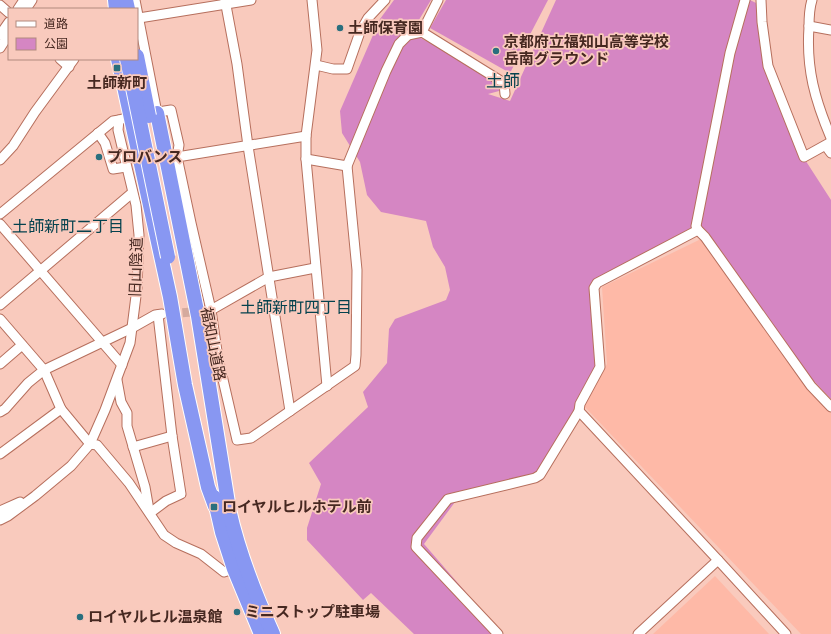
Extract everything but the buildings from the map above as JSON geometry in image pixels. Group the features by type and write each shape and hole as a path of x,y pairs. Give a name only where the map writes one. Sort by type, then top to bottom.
{"highway":[{"path":"118,60 124,118 170,297 185,385 208,488 222,507"},
{"name":"福知山道路","path":"127,60 173,255"},
{"name":"福知山道路","path":"138,60 173,255 193,392 211,474 222,507 273,634"},
{"path":"157,113 198,316 222,507"},
{"name":"福知山道路","path":"222,507 222,532 234,569 261,634"}],"street":[{"path":"138,12 251,0"},
{"path":"312,0 317,50 306,136 306,159 327,386"},
{"path":"316,65 334,69 347,69 360,32 368,18 385,0"},
{"path":"422,32 438,0"},
{"path":"744,0 730,54 696,226 811,386 831,406"},
{"path":"761,0 762,22 768,66 804,157 831,143"},
{"path":"812,0 808,44 813,89 831,138"},
{"path":"226,2 237,64 248,146 290,412"},
{"path":"0,5 8,12"},
{"path":"0,35 8,23"},
{"path":"809,26 831,30"},
{"path":"0,214 113,120 171,110 179,145 177,157 207,311 237,440 252,438 355,366 357,270 347,166 386,71 399,44 408,35 422,32 504,83 505,94"},
{"path":"138,34 157,113"},
{"path":"0,48 8,36"},
{"path":"61,60 69,67"},
{"path":"0,160 13,146 35,112 73,60"},
{"name":"旧山陰道","path":"0,520 36,496 65,471 90,444 117,380 130,343 137,288 139,235 136,205 118,130 124,118"},
{"path":"98,133 105,143 113,169 126,167"},
{"path":"177,157 306,136"},
{"path":"831,143 828,149 831,153"},
{"path":"306,159 347,166"},
{"path":"0,305 132,193"},
{"path":"0,224 122,365"},
{"path":"498,634 416,547 417,538 448,499 535,478 540,475 579,411 580,404 600,367 594,288 597,283 698,230"},
{"path":"207,311 268,277 315,268"},
{"path":"0,412 5,409 28,383 44,370 160,315 172,436 182,494 166,501 150,513"},
{"path":"0,319 44,370 61,409 90,444 97,445 128,483 164,535 176,543 201,554 224,572 234,569"},
{"path":"0,364 22,345"},
{"path":"117,380 121,402 127,413 127,426 145,487 150,513"},
{"path":"0,454 61,409"},
{"path":"579,411 786,634"},
{"path":"133,447 172,436"},
{"path":"0,511 18,504 90,444"},
{"path":"638,634 718,560"}],"shaded area":[{"path":"701,239 804,385 831,413 831,634 801,634 583,405 607,364 602,287"},
{"path":"715,576 769,634 653,634"}],"green space":[{"path":"394,0 431,0 411,33 499,79 499,91 488,94 510,101 556,0 750,0 766,8 769,63 791,138 831,200 831,399 809,376 699,227 591,282 598,369 541,471 455,502 424,544 502,634 414,634 371,593 363,600 307,540 307,528 321,484 309,463 368,407 363,392 387,363 389,329 395,319 446,300 450,290 445,267 433,247 426,221 381,212 367,195 360,162 342,133 340,111 380,19"},
{"name":"京都府立福知山高等学校 岳南グラウンド","path":"446,0 548,0 510,73 430,28"}],"tunnel":[{"path":"169,314 202,311"}],"place":[{"name":"土師保育園","path":"340,28"},
{"name":"京都府立福知山高等学校 岳南グラウンド","path":"496,51"},
{"name":"土師新町","path":"117,68"},
{"name":"プロバンス","path":"99,157"},
{"name":"ロイヤルヒルホテル前","path":"214,507"},
{"name":"ミニストップ駐車場","path":"237,612"},
{"name":"ロイヤルヒル温泉館","path":"80,617"}],"district":[{"name":"土師","path":"503,81"},
{"name":"土師新町二丁目","path":"68,226"},
{"name":"土師新町四丁目","path":"296,307"}]}
